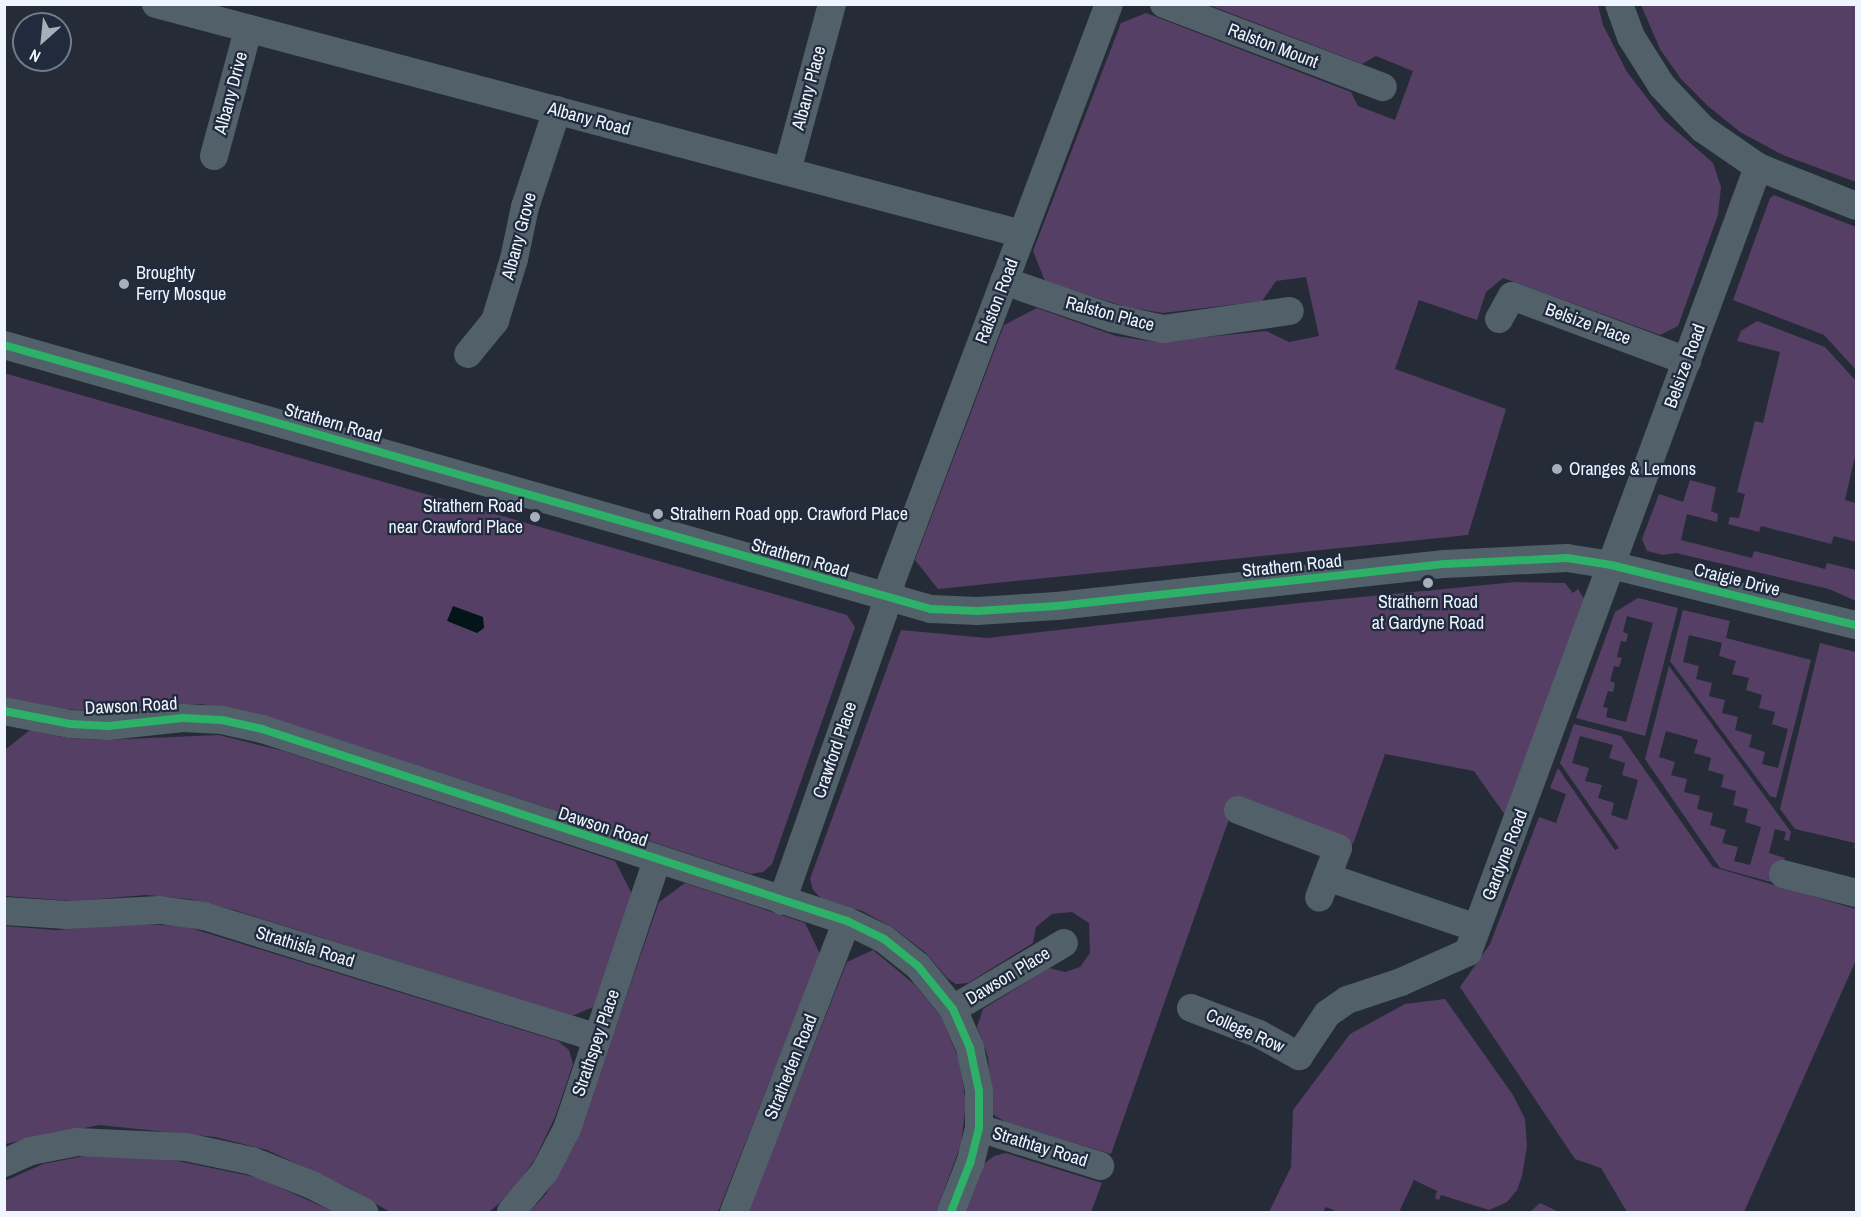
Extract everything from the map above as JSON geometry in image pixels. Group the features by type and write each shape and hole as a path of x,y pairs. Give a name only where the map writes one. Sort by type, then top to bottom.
{"street":[{"name":"Albany Road","path":"156,4 1022,234"},
{"name":"Albany Place","path":"787,171 832,4"},
{"name":"Ralston Road","path":"886,598 1109,4"},
{"name":"Ralston Mount","path":"1164,4 1383,87"},
{"path":"1619,4 1632,37 1662,86 1703,129 1758,167 1857,206"},
{"name":"Albany Drive","path":"214,156 248,30"},
{"name":"Albany Grove","path":"468,354 495,321 514,259 525,207 557,110"},
{"name":"Belsize Road","path":"1611,565 1758,167"},
{"name":"Ralston Place","path":"1004,281 1112,318 1163,328 1290,311"},
{"name":"Belsize Place","path":"1499,319 1512,296 1687,361"},
{"name":"Strathern Road","path":"4,345 931,609 977,611 1058,606 1520,559 1567,558 1611,565"},
{"name":"Craigie Drive","path":"1611,565 1857,625"},
{"name":"Gardyne Road","path":"1299,1056 1327,1014 1347,1000 1401,982 1468,952 1611,565"},
{"name":"Crawford Place","path":"782,901 886,598"},
{"name":"Dawson Road","path":"4,711 70,724 108,726 183,718 222,720 252,727 848,921 885,939 918,966 953,1009 970,1048 979,1091 979,1128 970,1163 951,1212"},
{"path":"1238,810 1338,848 1323,888 1477,928"},
{"name":"Strathspey Place","path":"511,1212 545,1170 567,1129 657,860"},
{"path":"1783,874 1857,893"},
{"name":"Strathisla Road","path":"4,911 67,915 160,910 204,916 597,1038"},
{"name":"Stratheden Road","path":"734,1212 848,921"},
{"name":"Dawson Place","path":"953,1009 1064,943"},
{"name":"College Row","path":"1191,1008 1259,1034 1299,1056"},
{"name":"Strathtay Road","path":"979,1128 1100,1166"},
{"path":"4,1163 31,1151 76,1142 186,1147 252,1161 312,1185 364,1212"}],"shaded area":[{"path":"1209,5 1598,5 1603,25 1627,72 1664,120 1713,163 1721,187 1718,215 1678,326 1660,335 1503,278 1486,292 1477,320 1419,300 1395,369 1506,409 1468,535 938,589 915,560 1004,325 1037,308 1116,336 1156,342 1266,331 1289,342 1319,336 1306,277 1276,281 1262,301 1163,313 1126,307 1045,281 1033,251 1121,23 1146,13 1351,92 1358,106 1395,120 1413,71 1376,56 1362,64"},
{"path":"1641,5 1856,5 1856,182 1783,155 1740,132 1708,106 1681,79 1660,49"},
{"path":"1774,195 1856,227 1856,370 1824,335 1733,300 1770,198"},
{"path":"1757,321 1825,347 1856,381 1856,452 1845,500 1856,503 1856,542 1834,536 1831,544 1761,526 1759,532 1728,524 1730,517 1739,518 1745,494 1737,492 1755,421 1763,423 1780,352 1737,341 1741,331"},
{"path":"4,373 847,615 855,627 772,864 763,872 751,874 255,713 201,704 147,706 106,712 65,709 5,697"},
{"path":"1690,480 1716,487 1711,511 1718,514 1717,522 1687,514 1681,540 1752,558 1754,551 1825,569 1827,563 1856,570 1856,601 1829,589 1676,553 1663,555 1647,551 1642,539 1659,494 1683,502"},
{"path":"1516,582 1565,583 1573,593 1578,589 1585,600 1505,815 1474,771 1385,754 1353,844 1235,802 1111,1154 1007,1123 991,1113 988,1057 977,1027 983,1009 1049,968 1065,972 1080,967 1090,953 1089,923 1072,912 1052,914 1036,927 1033,943 968,983 956,984 947,978 926,953 892,927 862,911 821,898 813,890 810,879 901,630 987,638 1299,603"},
{"path":"1638,598 1678,608 1645,736 1576,718 1615,612","holes":["1627,616 1653,623 1626,722 1606,717 1608,708 1603,707 1608,691 1613,692 1615,683 1610,681 1614,666 1619,667 1622,658 1617,657 1621,641 1626,642 1628,634 1623,632"]},
{"path":"453,606 483,617 484,628 477,633 447,621"},
{"path":"1683,610 1730,621 1726,638 1811,660 1776,798 1770,796 1670,661","holes":["1689,635 1722,643 1719,656 1736,661 1732,674 1749,678 1746,690 1762,695 1759,708 1775,712 1772,724 1788,729 1778,768 1762,764 1765,752 1749,747 1752,735 1735,730 1738,717 1722,713 1725,700 1709,696 1712,683 1696,679 1699,666 1683,662"]},
{"path":"1820,643 1856,652 1856,849 1854,848 1855,843 1795,829 1780,809"},
{"path":"1669,666 1791,832 1789,841 1784,840 1786,832 1775,829 1769,853 1785,858 1778,884 1720,868 1645,759","holes":["1666,731 1698,740 1694,753 1711,758 1708,770 1724,775 1721,787 1736,791 1733,805 1748,809 1745,822 1761,827 1750,865 1734,861 1738,847 1722,843 1726,830 1710,825 1713,813 1697,809 1700,796 1684,792 1687,779 1671,775 1675,762 1659,757"]},
{"path":"1574,724 1621,736 1713,867 1856,909 1856,960 1744,1212 1627,1212 1601,1168 1575,1159 1460,987 1490,944 1539,817 1556,823 1566,794 1550,788 1558,768 1615,850 1619,848 1560,763","holes":["1580,736 1613,745 1609,758 1625,763 1622,775 1638,780 1627,820 1611,815 1614,803 1598,798 1602,785 1585,781 1589,768 1572,763"]},
{"path":"30,730 67,738 103,740 219,735 283,751 615,861 632,894 593,1007 572,1016 234,910 190,899 146,895 73,901 5,896 5,750"},
{"path":"685,883 805,923 820,954 718,1212 529,1212 546,1194 576,1142 659,902"},
{"path":"134,924 184,926 558,1041 569,1050 573,1064 555,1117 535,1159 510,1194 489,1212 390,1212 349,1188 267,1150 215,1137 99,1125 5,1144 5,926 55,930"},
{"path":"873,950 914,984 942,1018 959,1060 966,1104 961,1144 936,1212 748,1212 847,962"},
{"path":"1445,999 1513,1095 1525,1119 1527,1146 1517,1190 1507,1202 1489,1210 1441,1195 1439,1200 1435,1198 1437,1191 1414,1180 1399,1212 1338,1212 1326,1207 1323,1212 1269,1212 1291,1167 1293,1110 1350,1034 1405,1004"},
{"path":"1006,1153 1102,1183 1091,1212 966,1212 984,1164 994,1156"},
{"path":"95,1154 178,1161 259,1178 334,1212 5,1212 5,1181 43,1164"},
{"path":"1540,1203 1559,1212 1530,1212"}],"cycle path":[{"path":"4,345 931,609 977,611 1057,606 1445,564 1567,558 1611,565 1856,625"},
{"path":"4,711 70,724 108,726 183,718 222,720 262,729 847,921 884,939 918,966 953,1009 970,1048 979,1091 979,1128 970,1163 951,1212"}],"place":[{"name":"Broughty Ferry Mosque","path":"124,284"},
{"name":"Oranges & Lemons","path":"1557,469"},
{"name":"Strathern Road opp. Crawford Place","path":"658,514"},
{"name":"Strathern Road near Crawford Place","path":"535,517"},
{"name":"Strathern Road at Gardyne Road","path":"1428,583"}]}
